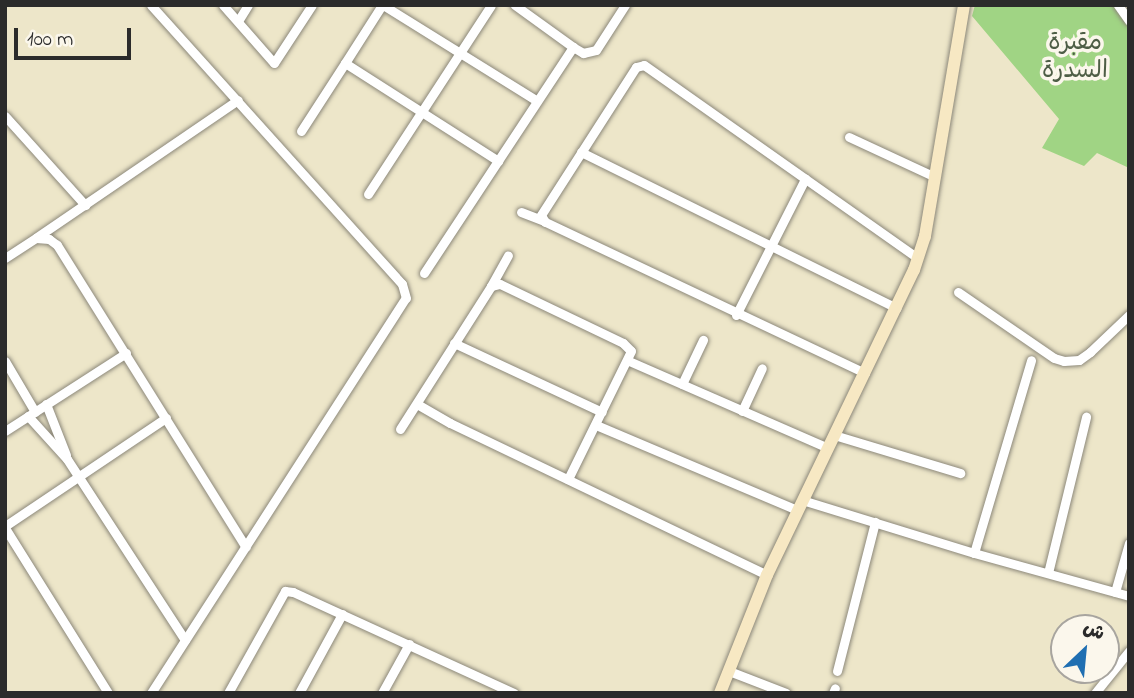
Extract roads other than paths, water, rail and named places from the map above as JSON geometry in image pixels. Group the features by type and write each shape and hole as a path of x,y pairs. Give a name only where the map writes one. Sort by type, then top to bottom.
{"street":[{"path":"151,5 402,284 406,298 151,693"},
{"path":"223,5 274,63 312,5"},
{"path":"238,21 248,5"},
{"path":"301,131 383,5 537,101"},
{"path":"368,194 491,5"},
{"path":"515,5 583,53 596,50 625,5"},
{"path":"720,693 767,575 918,258 935,177 964,5"},
{"path":"1118,5 1129,21"},
{"path":"424,273 573,47"},
{"path":"345,63 498,161"},
{"path":"545,222 541,215 636,67 644,65 918,258"},
{"path":"5,258 238,100"},
{"path":"5,116 85,205"},
{"path":"849,137 935,177"},
{"path":"581,152 896,308"},
{"path":"736,315 806,179"},
{"path":"521,212 736,315 865,373"},
{"path":"36,238 49,239 57,245 246,547"},
{"path":"400,429 508,255"},
{"path":"491,286 494,282 500,284 623,343 631,351 629,361 568,479"},
{"path":"958,292 1055,358 1064,361 1079,360 1129,315"},
{"path":"682,384 703,340"},
{"path":"454,343 602,412"},
{"path":"5,431 126,353"},
{"path":"974,553 1001,454 1031,360"},
{"path":"5,361 32,414 67,458 185,640"},
{"path":"629,361 828,448"},
{"path":"742,411 762,368"},
{"path":"46,404 67,458"},
{"path":"417,404 450,423 767,575"},
{"path":"1048,573 1086,417"},
{"path":"108,693 5,527 166,418"},
{"path":"596,425 800,505 875,522 1129,596"},
{"path":"834,435 960,473"},
{"path":"837,671 875,522"},
{"path":"1115,592 1129,543"},
{"path":"228,693 285,591 342,614 514,693"},
{"path":"299,693 342,614"},
{"path":"382,693 409,644"},
{"path":"1109,693 1098,689 1129,650"},
{"path":"729,671 786,693"}],"park label":[{"name":"مقبرة السدرة","path":"1075,58"}]}
